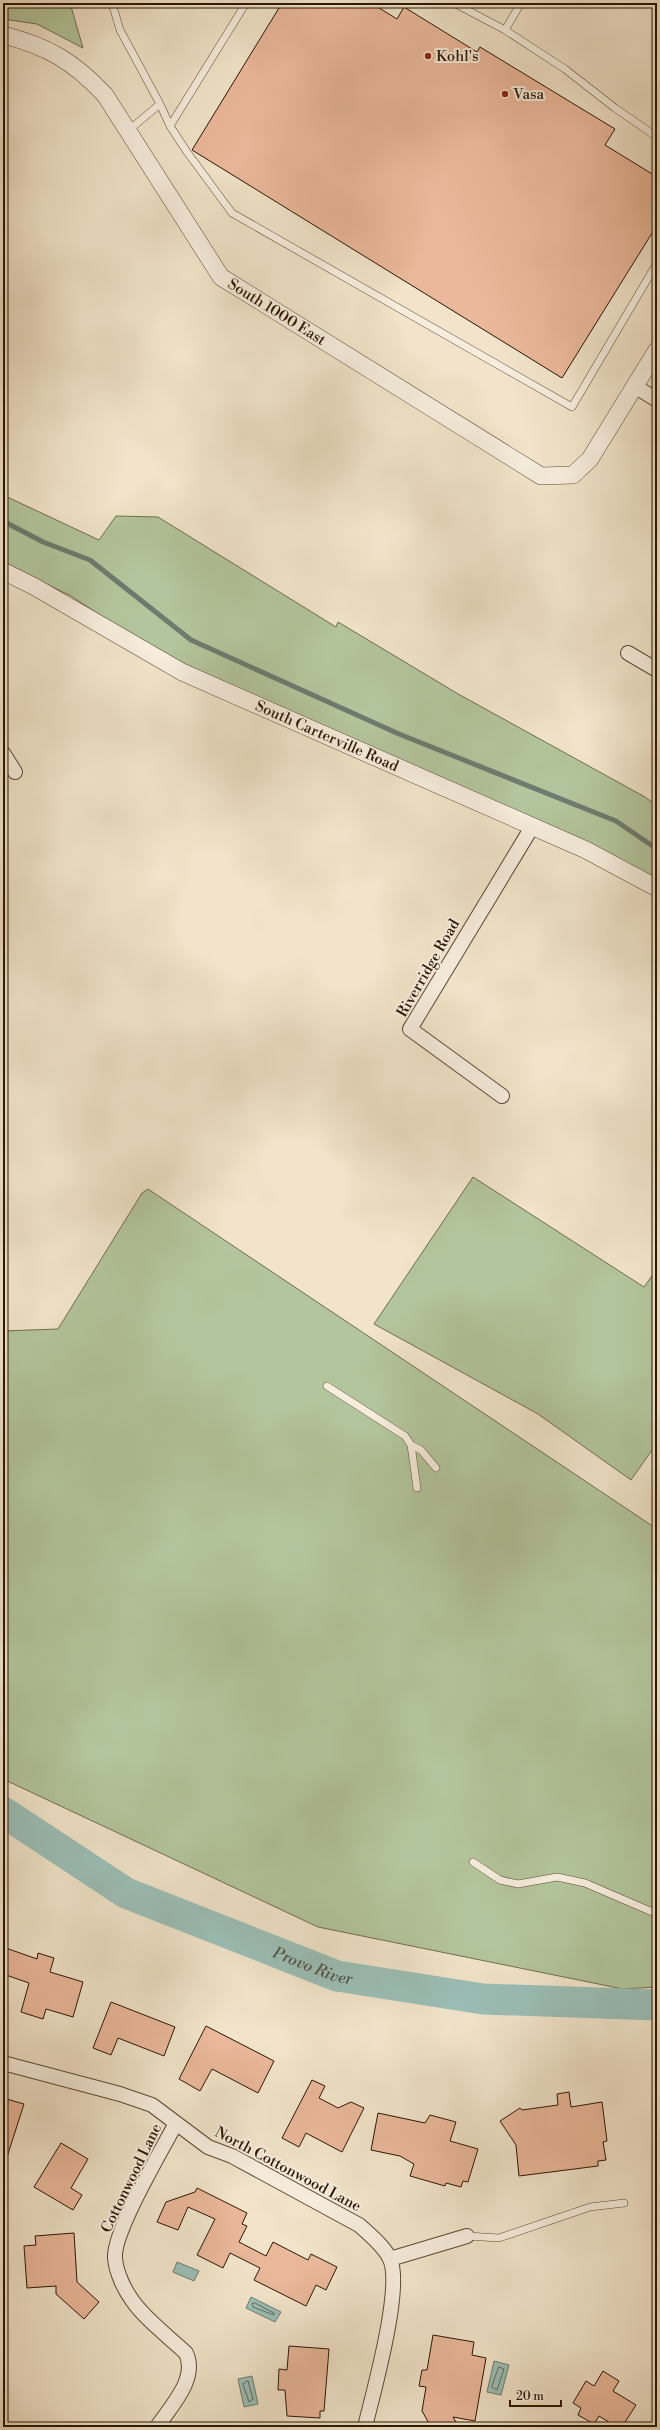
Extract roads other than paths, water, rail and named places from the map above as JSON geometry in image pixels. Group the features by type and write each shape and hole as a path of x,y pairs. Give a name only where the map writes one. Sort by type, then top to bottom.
{"street":[{"name":"South 1000 East","path":"3,35 25,40 64,58 86,75 105,95 129,130 221,277 540,476 573,475 590,459 636,387 657,350"},
{"path":"636,387 657,400"},
{"name":"South Carterville Road","path":"3,571 35,587 182,672 586,850 657,888"},
{"path":"628,653 657,670"},
{"path":"3,753 15,772"},
{"name":"Riverridge Road","path":"502,1096 410,1029 532,827"},
{"name":"North Cottonwood Lane","path":"3,2063 152,2105 208,2147 232,2156 359,2225 374,2239 390,2259"},
{"name":"Cottonwood Lane","path":"157,2427 188,2379 190,2361 186,2354 132,2301 123,2285 115,2257 118,2239 129,2214 176,2123"},
{"path":"365,2427 391,2315 392,2274 390,2259 467,2236"}],"lane":[{"path":"112,3 120,30 160,104 170,126 232,213 572,407 657,263"},
{"path":"170,126 246,3"},
{"path":"454,3 504,30 565,69 615,108 657,137"},
{"path":"504,30 520,3"},
{"path":"129,130 160,104"},
{"path":"327,1386 405,1436 411,1445 417,1488"},
{"path":"411,1445 421,1450 436,1468"},
{"path":"473,1862 500,1880 518,1884 557,1877 585,1882 657,1914"},
{"path":"467,2236 499,2238 590,2207 624,2203"}],"water":[{"path":"177,2262 199,2271 194,2281 173,2272"},
{"path":"251,2297 281,2312 275,2322 246,2308"},
{"path":"494,2361 509,2365 501,2395 487,2392"},
{"path":"252,2376 258,2404 244,2407 238,2379"}],"waterway":[{"path":"3,521 43,542 90,560 191,640 399,734 616,821 657,849"},
{"name":"Provo River","path":"3,1812 126,1893 337,1976 483,1999 657,2005"}],"place":[{"name":"Kohl's","path":"428,56"},
{"name":"Vasa","path":"505,94"}]}
